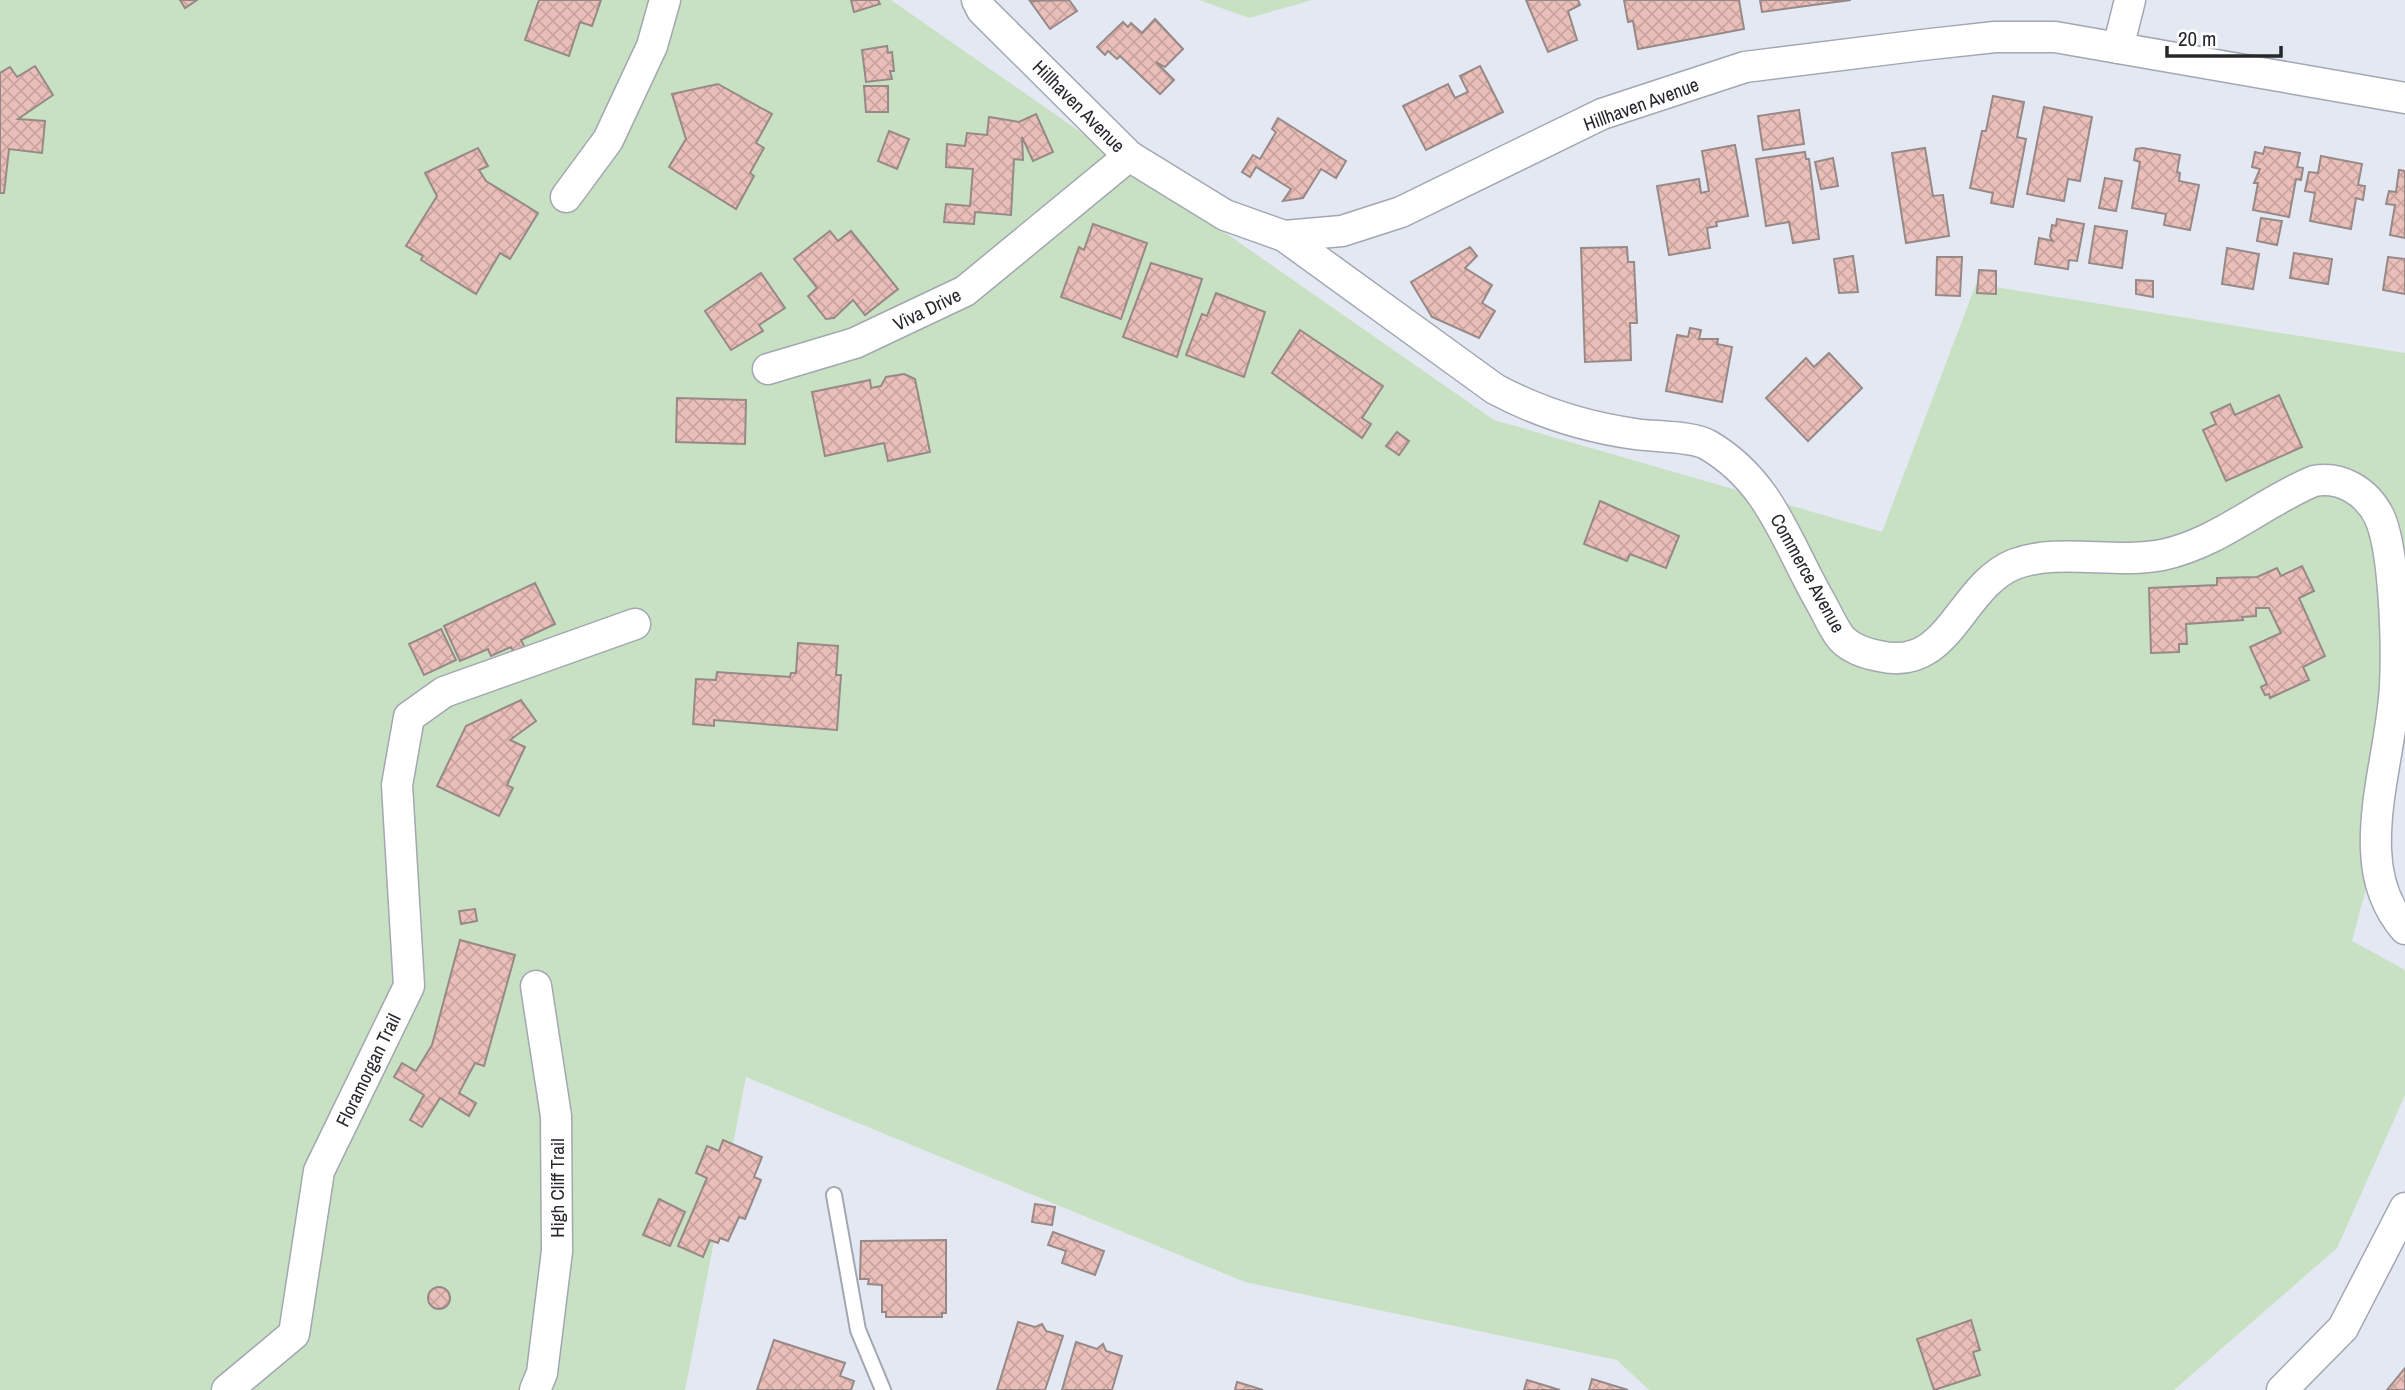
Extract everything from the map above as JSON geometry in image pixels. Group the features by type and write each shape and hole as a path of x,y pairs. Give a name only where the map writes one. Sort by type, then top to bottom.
{"street":[{"path":"566,197 608,140 652,46 665,0"},
{"name":"Hillhaven Avenue","path":"977,0 982,10 1129,156 1225,215 1284,236 1342,231 1401,212 1602,114 1745,67 1995,37 2055,37 2405,98"},
{"path":"2119,48 2130,0"},
{"name":"Viva Drive","path":"768,369 855,343 965,291 1129,156"},
{"name":"Commerce Avenue","path":"1284,236 1495,389 1530,407 1574,423 1704,443 1729,458 1766,496 1801,568 1842,639 1865,653 1902,660 1917,656 1956,622 1973,596 1993,575 2016,564 2046,559 2165,554 2211,539 2314,481 2328,479 2353,487 2368,501 2380,518 2388,552 2396,685 2376,851 2384,894 2392,914 2405,929"},
{"name":"Floramorgan Trail","path":"227,1390 294,1334 319,1171 408,986 397,785 409,717 444,692 635,624"},
{"name":"High Cliff Trail","path":"535,1390 542,1373 557,1251 556,1116 536,986"},
{"path":"2282,1390 2343,1328 2405,1208"}],"lane":[{"path":"834,1195 858,1330 883,1390"}],"green space":[{"path":"0,0 891,0 1494,420 1882,532 1976,284 2405,353 2405,741 2352,941 2405,970 2405,1095 2337,1248 2174,1390 1649,1390 1617,1360 1245,1282 746,1077 685,1390 0,1390"},
{"path":"1199,0 1312,0 1249,18"}],"building":[{"path":"180,0 197,0 185,8"},
{"path":"539,0 601,0 592,26 580,22 569,56 525,40"},
{"path":"851,0 878,0 880,4 854,12"},
{"path":"1069,0 1077,11 1050,29 1030,1"},
{"path":"1526,0 1578,0 1580,5 1568,11 1577,40 1548,52"},
{"path":"1624,0 1739,0 1744,29 1638,49 1633,21 1628,22"},
{"path":"1760,0 1851,0 1762,12"},
{"path":"1155,19 1183,49 1165,67 1156,62 1174,80 1160,94 1120,56 1117,59 1108,51 1105,55 1097,47 1123,22 1128,27 1131,23 1142,33"},
{"path":"887,46 888,53 892,52 892,79 866,82 862,50"},
{"path":"35,66 53,95 18,119 45,121 42,153 9,149 4,193 0,193 0,73 10,67 17,77"},
{"path":"1480,66 1503,112 1426,150 1403,106 1448,84 1455,98 1468,92 1460,76"},
{"path":"718,84 772,114 756,143 764,148 750,173 754,176 736,209 669,167 686,139 672,94"},
{"path":"864,86 888,86 888,112 866,112"},
{"path":"1993,96 2024,102 2017,137 2026,139 2013,207 1991,203 1993,193 1970,188 1982,131 1986,131"},
{"path":"2044,107 2092,117 2080,181 2068,179 2064,201 2027,194"},
{"path":"1799,110 1804,144 1763,150 1758,116"},
{"path":"1036,114 1053,152 1033,161 1022,137 1023,160 1014,159 1011,215 975,212 974,224 944,222 946,204 970,206 973,169 946,167 947,144 965,146 967,133 987,135 989,117 1019,122"},
{"path":"1278,118 1346,161 1336,178 1321,169 1303,198 1283,201 1291,189 1256,167 1250,177 1242,172 1253,155 1260,159 1276,132 1272,129"},
{"path":"889,131 909,139 897,169 878,161"},
{"path":"1735,145 1748,216 1716,222 1717,226 1707,228 1710,248 1669,255 1657,186 1699,179 1701,193 1709,191 1702,151"},
{"path":"2265,147 2300,153 2297,167 2303,168 2301,180 2296,179 2289,217 2253,210 2258,183 2254,183 2260,169 2252,167 2255,152 2263,154"},
{"path":"478,148 488,166 479,170 486,181 538,213 510,259 500,253 476,294 421,260 423,256 406,246 437,196 425,173"},
{"path":"1925,148 1933,196 1943,195 1949,236 1906,243 1892,153"},
{"path":"2136,149 2180,155 2177,172 2180,173 2179,181 2199,185 2190,230 2164,225 2166,214 2132,208 2140,162 2134,160"},
{"path":"1805,152 1806,159 1809,159 1819,239 1793,243 1789,222 1766,226 1756,159"},
{"path":"2321,156 2362,164 2358,185 2365,186 2363,200 2356,198 2351,229 2310,221 2315,193 2305,191 2309,172 2318,173"},
{"path":"1833,158 1838,186 1821,189 1815,162"},
{"path":"2399,170 2405,171 2405,238 2390,235 2395,205 2386,204 2389,191 2396,192"},
{"path":"2105,178 2122,181 2116,211 2099,208"},
{"path":"2261,218 2282,221 2277,245 2257,241"},
{"path":"2057,219 2084,224 2077,261 2069,260 2068,269 2035,264 2039,238 2053,241 2050,237 2052,225 2056,226"},
{"path":"1093,224 1147,243 1121,319 1061,297 1079,247 1084,250"},
{"path":"2095,226 2127,231 2122,268 2089,263"},
{"path":"830,231 838,241 851,231 898,289 865,315 853,300 834,318 826,319 808,296 817,288 794,259"},
{"path":"1470,247 1477,256 1465,268 1492,285 1482,303 1495,311 1479,338 1432,317 1411,282"},
{"path":"1627,247 1628,262 1634,262 1637,323 1630,323 1631,360 1585,362 1581,248"},
{"path":"2227,248 2259,254 2253,289 2222,284"},
{"path":"2294,253 2332,259 2328,284 2290,278"},
{"path":"1853,256 1858,292 1839,293 1834,259"},
{"path":"1937,257 1962,257 1960,296 1936,295"},
{"path":"2388,257 2405,259 2405,294 2383,290"},
{"path":"1151,263 1202,279 1177,357 1123,337"},
{"path":"1979,270 1996,271 1996,294 1977,293"},
{"path":"761,273 785,308 759,325 763,331 731,350 705,311"},
{"path":"2136,280 2153,281 2153,297 2136,294"},
{"path":"1216,293 1265,312 1244,377 1186,355 1202,314 1207,316"},
{"path":"1690,328 1701,330 1699,339 1718,339 1717,344 1732,347 1722,402 1666,391 1677,335 1688,337"},
{"path":"1300,330 1383,386 1362,418 1371,424 1362,438 1272,373"},
{"path":"1829,353 1862,388 1808,441 1766,398 1806,358 1814,367"},
{"path":"904,374 915,379 930,452 888,461 884,443 825,456 812,392 870,380 871,388 881,386 886,377"},
{"path":"2279,395 2302,447 2226,481 2203,430 2216,424 2211,413 2230,404 2235,415"},
{"path":"677,398 746,400 745,444 676,442"},
{"path":"1397,432 1409,441 1399,455 1386,446"},
{"path":"1600,501 1679,536 1666,568 1630,554 1627,561 1584,544"},
{"path":"2302,566 2314,591 2299,598 2325,656 2303,667 2309,680 2270,698 2269,694 2265,695 2261,687 2267,684 2250,647 2281,633 2269,608 2256,608 2256,616 2242,617 2243,620 2186,624 2187,644 2179,644 2179,652 2151,653 2149,588 2217,585 2217,578 2257,577 2277,568 2281,576"},
{"path":"535,583 555,624 521,640 526,650 515,655 511,647 491,656 488,649 460,661 444,626"},
{"path":"441,629 456,660 424,675 409,644"},
{"path":"798,643 838,646 836,675 841,675 837,730 714,720 714,726 693,724 696,679 716,680 717,672 790,677 791,673 796,673"},
{"path":"521,700 536,721 510,740 525,747 507,785 513,788 499,816 437,786 466,726"},
{"path":"475,909 477,921 461,924 459,911"},
{"path":"460,940 515,955 484,1066 475,1063 459,1093 476,1103 469,1116 440,1098 422,1127 410,1120 424,1095 394,1077 402,1063 416,1071 432,1045"},
{"path":"723,1140 762,1157 754,1177 761,1180 745,1219 739,1217 728,1241 720,1238 718,1243 710,1240 703,1257 678,1246 707,1178 696,1173 707,1146 719,1151"},
{"path":"659,1199 685,1212 670,1246 643,1235"},
{"path":"1035,1204 1055,1207 1052,1225 1032,1222"},
{"path":"1053,1232 1104,1251 1095,1275 1062,1263 1066,1251 1048,1245"},
{"path":"946,1240 946,1313 942,1313 942,1317 886,1317 886,1312 882,1312 882,1285 868,1284 869,1279 860,1279 861,1241"},
{"path":"439,1287 447,1290 450,1298 447,1306 439,1309 431,1306 428,1298 431,1290"},
{"path":"1971,1320 1980,1350 1973,1352 1980,1375 1934,1390 1917,1339"},
{"path":"1018,1322 1035,1327 1042,1324 1046,1331 1063,1336 1045,1390 997,1390"},
{"path":"774,1340 845,1363 840,1376 854,1381 851,1390 757,1390"},
{"path":"1076,1342 1097,1349 1103,1344 1106,1351 1122,1356 1112,1390 1062,1390"},
{"path":"2405,1368 2405,1390 2387,1390"},
{"path":"1592,1379 1628,1390 1589,1390"},
{"path":"1527,1380 1560,1390 1524,1390"},
{"path":"1237,1382 1263,1390 1235,1390"}]}
